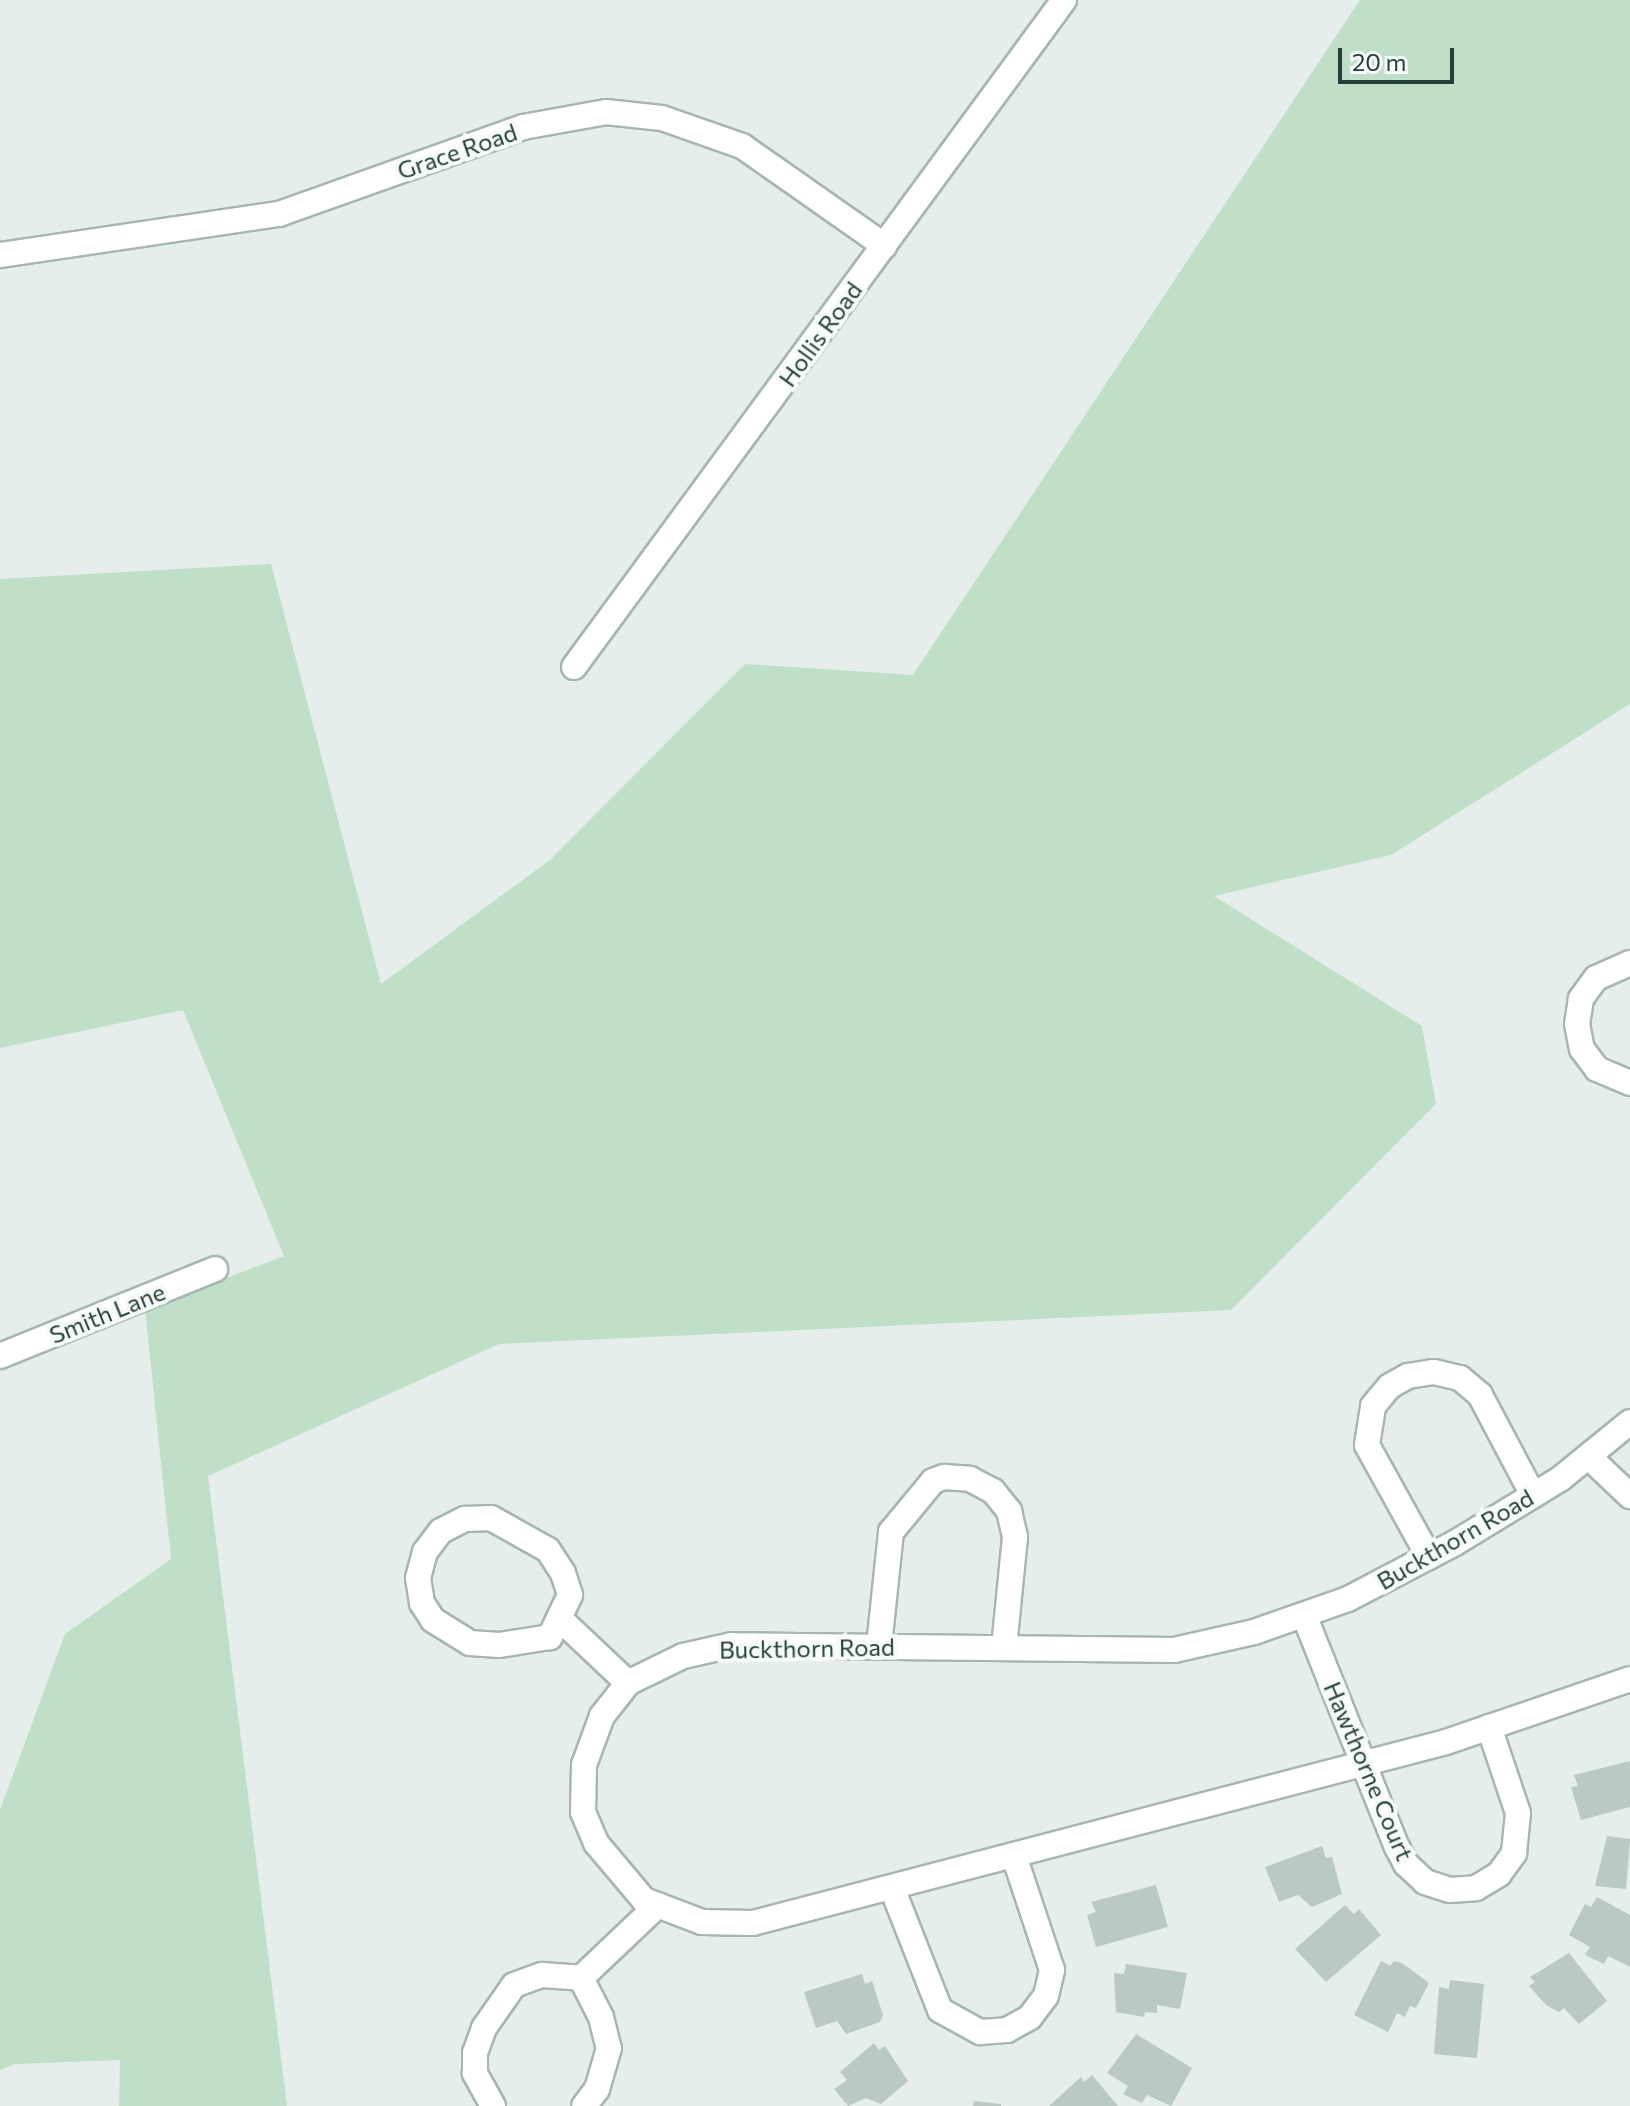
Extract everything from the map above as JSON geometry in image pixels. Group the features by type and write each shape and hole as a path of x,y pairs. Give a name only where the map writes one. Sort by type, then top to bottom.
{"street":[{"name":"Hollis Road","path":"574,667 1064,0"},
{"name":"Grace Road","path":"0,255 279,214 523,127 606,112 662,118 742,146 885,246"},
{"path":"1630,963 1596,978 1581,999 1577,1024 1582,1049 1597,1069 1630,1083"},
{"name":"Smith Lane","path":"0,1356 215,1269"},
{"path":"1429,1557 1367,1445 1373,1406 1390,1386 1408,1376 1434,1372 1460,1378 1480,1395 1533,1495"},
{"name":"Buckthorn Road","path":"1630,1422 1589,1457 1533,1495 1429,1557 1348,1599 1304,1615 1174,1650 732,1645 683,1656 628,1683 602,1716 584,1765 583,1812 596,1843 644,1900 702,1922 753,1923 1364,1763 1489,1727 1630,1679"},
{"path":"1589,1457 1630,1496"},
{"path":"879,1646 891,1532 933,1481 970,1479 993,1491 1009,1511 1015,1537 1004,1647"},
{"path":"491,1518 510,1524 548,1550 563,1573 570,1595 559,1618 550,1637 523,1643 470,1643 453,1637 422,1603 418,1578 425,1552 441,1531 465,1519 491,1518"},
{"name":"Hawthorne Court","path":"1304,1615 1406,1864 1425,1882 1450,1890 1476,1888 1499,1874 1514,1853 1520,1828 1489,1727"},
{"path":"559,1618 628,1683"},
{"path":"892,1888 931,1996 961,2026 980,2032 1007,2030 1030,2017 1046,1996 1052,1970 1014,1856"},
{"path":"493,2106 475,2073 475,2053 484,2028 514,1985 542,1975 581,1978 658,1905"},
{"path":"581,1978 609,2048 597,2089 584,2106"}],"green space":[{"path":"1360,0 1630,0 1630,704 1391,855 1214,896 1422,1026 1436,1104 1231,1310 499,1344 208,1476 287,2106 119,2106 120,2060 15,2064 0,2070 0,1810 65,1634 171,1559 145,1309 284,1256 183,1010 0,1048 0,579 271,564 381,984 550,860 745,664 913,675"}],"building":[{"path":"1630,1761 1630,1807 1581,1820 1571,1787 1578,1786 1574,1775"},
{"path":"1607,1836 1630,1839 1626,1889 1595,1886"},
{"path":"1322,1846 1326,1858 1332,1857 1342,1894 1312,1907 1298,1895 1279,1902 1265,1867"},
{"path":"1156,1885 1168,1927 1096,1947 1087,1915 1096,1912 1091,1902"},
{"path":"1597,1897 1630,1915 1630,1967 1608,1956 1604,1964 1585,1955 1590,1947 1569,1935 1585,1904 1591,1907"},
{"path":"1345,1905 1354,1914 1359,1909 1381,1935 1326,1982 1295,1949"},
{"path":"1569,1953 1607,2001 1579,2024 1564,2008 1559,2012 1546,2005 1529,1986 1535,1982 1530,1977"},
{"path":"1381,1961 1390,1966 1394,1961 1402,1963 1429,1983 1416,2008 1410,2006 1405,2017 1397,2013 1388,2032 1354,2015"},
{"path":"1126,1964 1187,1973 1180,2009 1157,2005 1157,2013 1145,2012 1144,2017 1116,2012 1114,1973 1124,1974"},
{"path":"862,1974 865,1984 872,1981 883,2015 880,2022 846,2034 837,2021 816,2028 804,1992"},
{"path":"1450,1980 1484,1984 1477,2058 1434,2054 1439,1987 1449,1989"},
{"path":"1136,2034 1192,2068 1171,2106 1147,2095 1142,2103 1123,2094 1128,2086 1107,2073"},
{"path":"874,2043 879,2050 885,2046 908,2081 881,2104 866,2098 848,2106 834,2089 847,2080 840,2072"},
{"path":"1092,2075 1118,2106 1049,2106 1081,2077 1084,2082"},
{"path":"974,2101 1001,2104 1001,2106 973,2106"}]}
